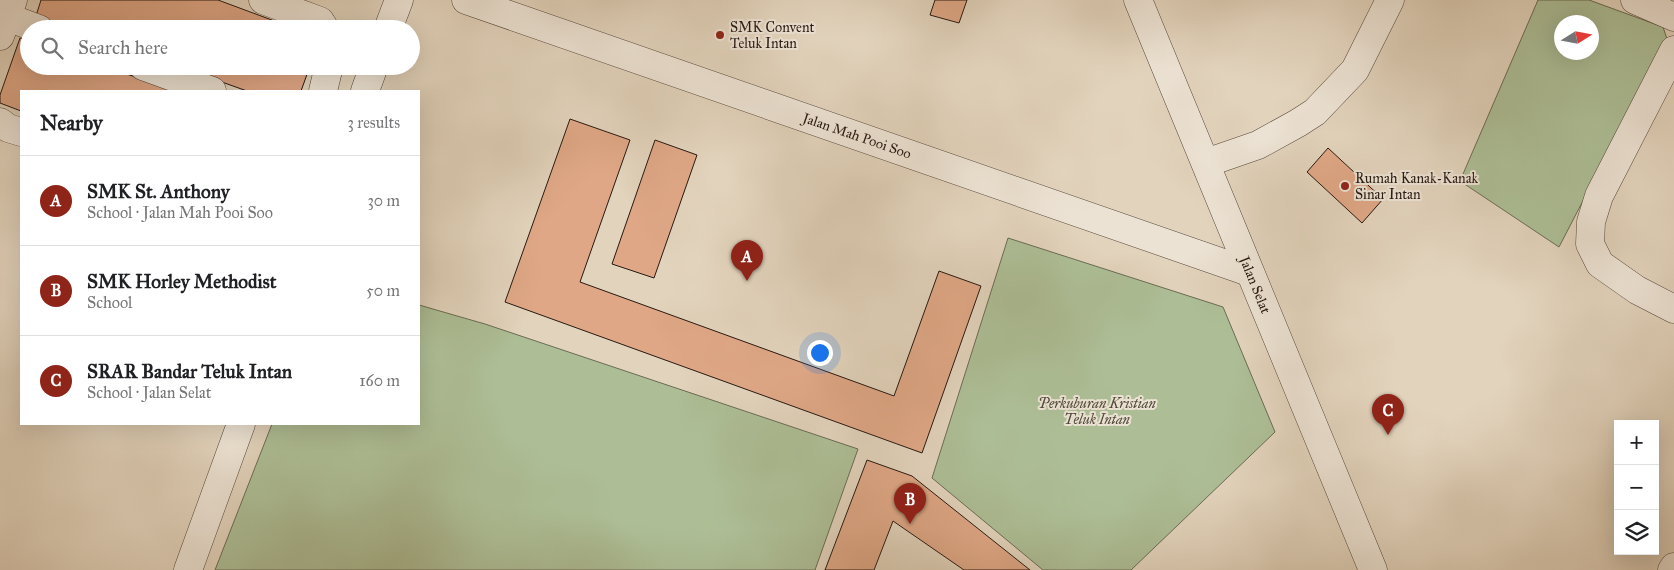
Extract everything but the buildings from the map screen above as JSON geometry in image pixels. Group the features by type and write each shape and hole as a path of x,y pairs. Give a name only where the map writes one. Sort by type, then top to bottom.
{"street":[{"path":"263,0 317,20"},
{"path":"391,20 399,0"},
{"name":"Jalan Mah Pooi Soo","path":"466,0 1249,272"},
{"name":"Jalan Selat","path":"1138,0 1373,570"},
{"path":"1206,163 1258,144 1315,112 1355,70 1390,0"},
{"path":"1635,0 1674,17"},
{"path":"7,18 20,22"},
{"path":"1674,50 1600,196 1591,222 1590,244 1600,264 1637,290 1674,308"},
{"path":"168,75 209,90"},
{"path":"323,90 327,75"},
{"path":"364,90 370,75"},
{"path":"0,122 8,128 20,132"},
{"path":"188,570 241,425"}],"green space":[{"path":"1538,0 1589,0 1663,27 1667,39 1559,247 1460,181"},
{"name":"Perkuburan Kristian Teluk Intan","path":"1008,238 1223,307 1275,432 1131,570 1043,570 932,478"},
{"path":"420,305 485,324 858,449 815,570 215,570 272,425 420,425"}],"place":[{"name":"SMK Convent Teluk Intan","path":"720,35"},
{"name":"Rumah Kanak-Kanak Sinar Intan","path":"1345,186"},
{"name":"SMK St. Anthony","path":"747,281"},
{"name":"SRAR Bandar Teluk Intan","path":"1388,435"},
{"name":"SMK Horley Methodist","path":"910,524"}]}
